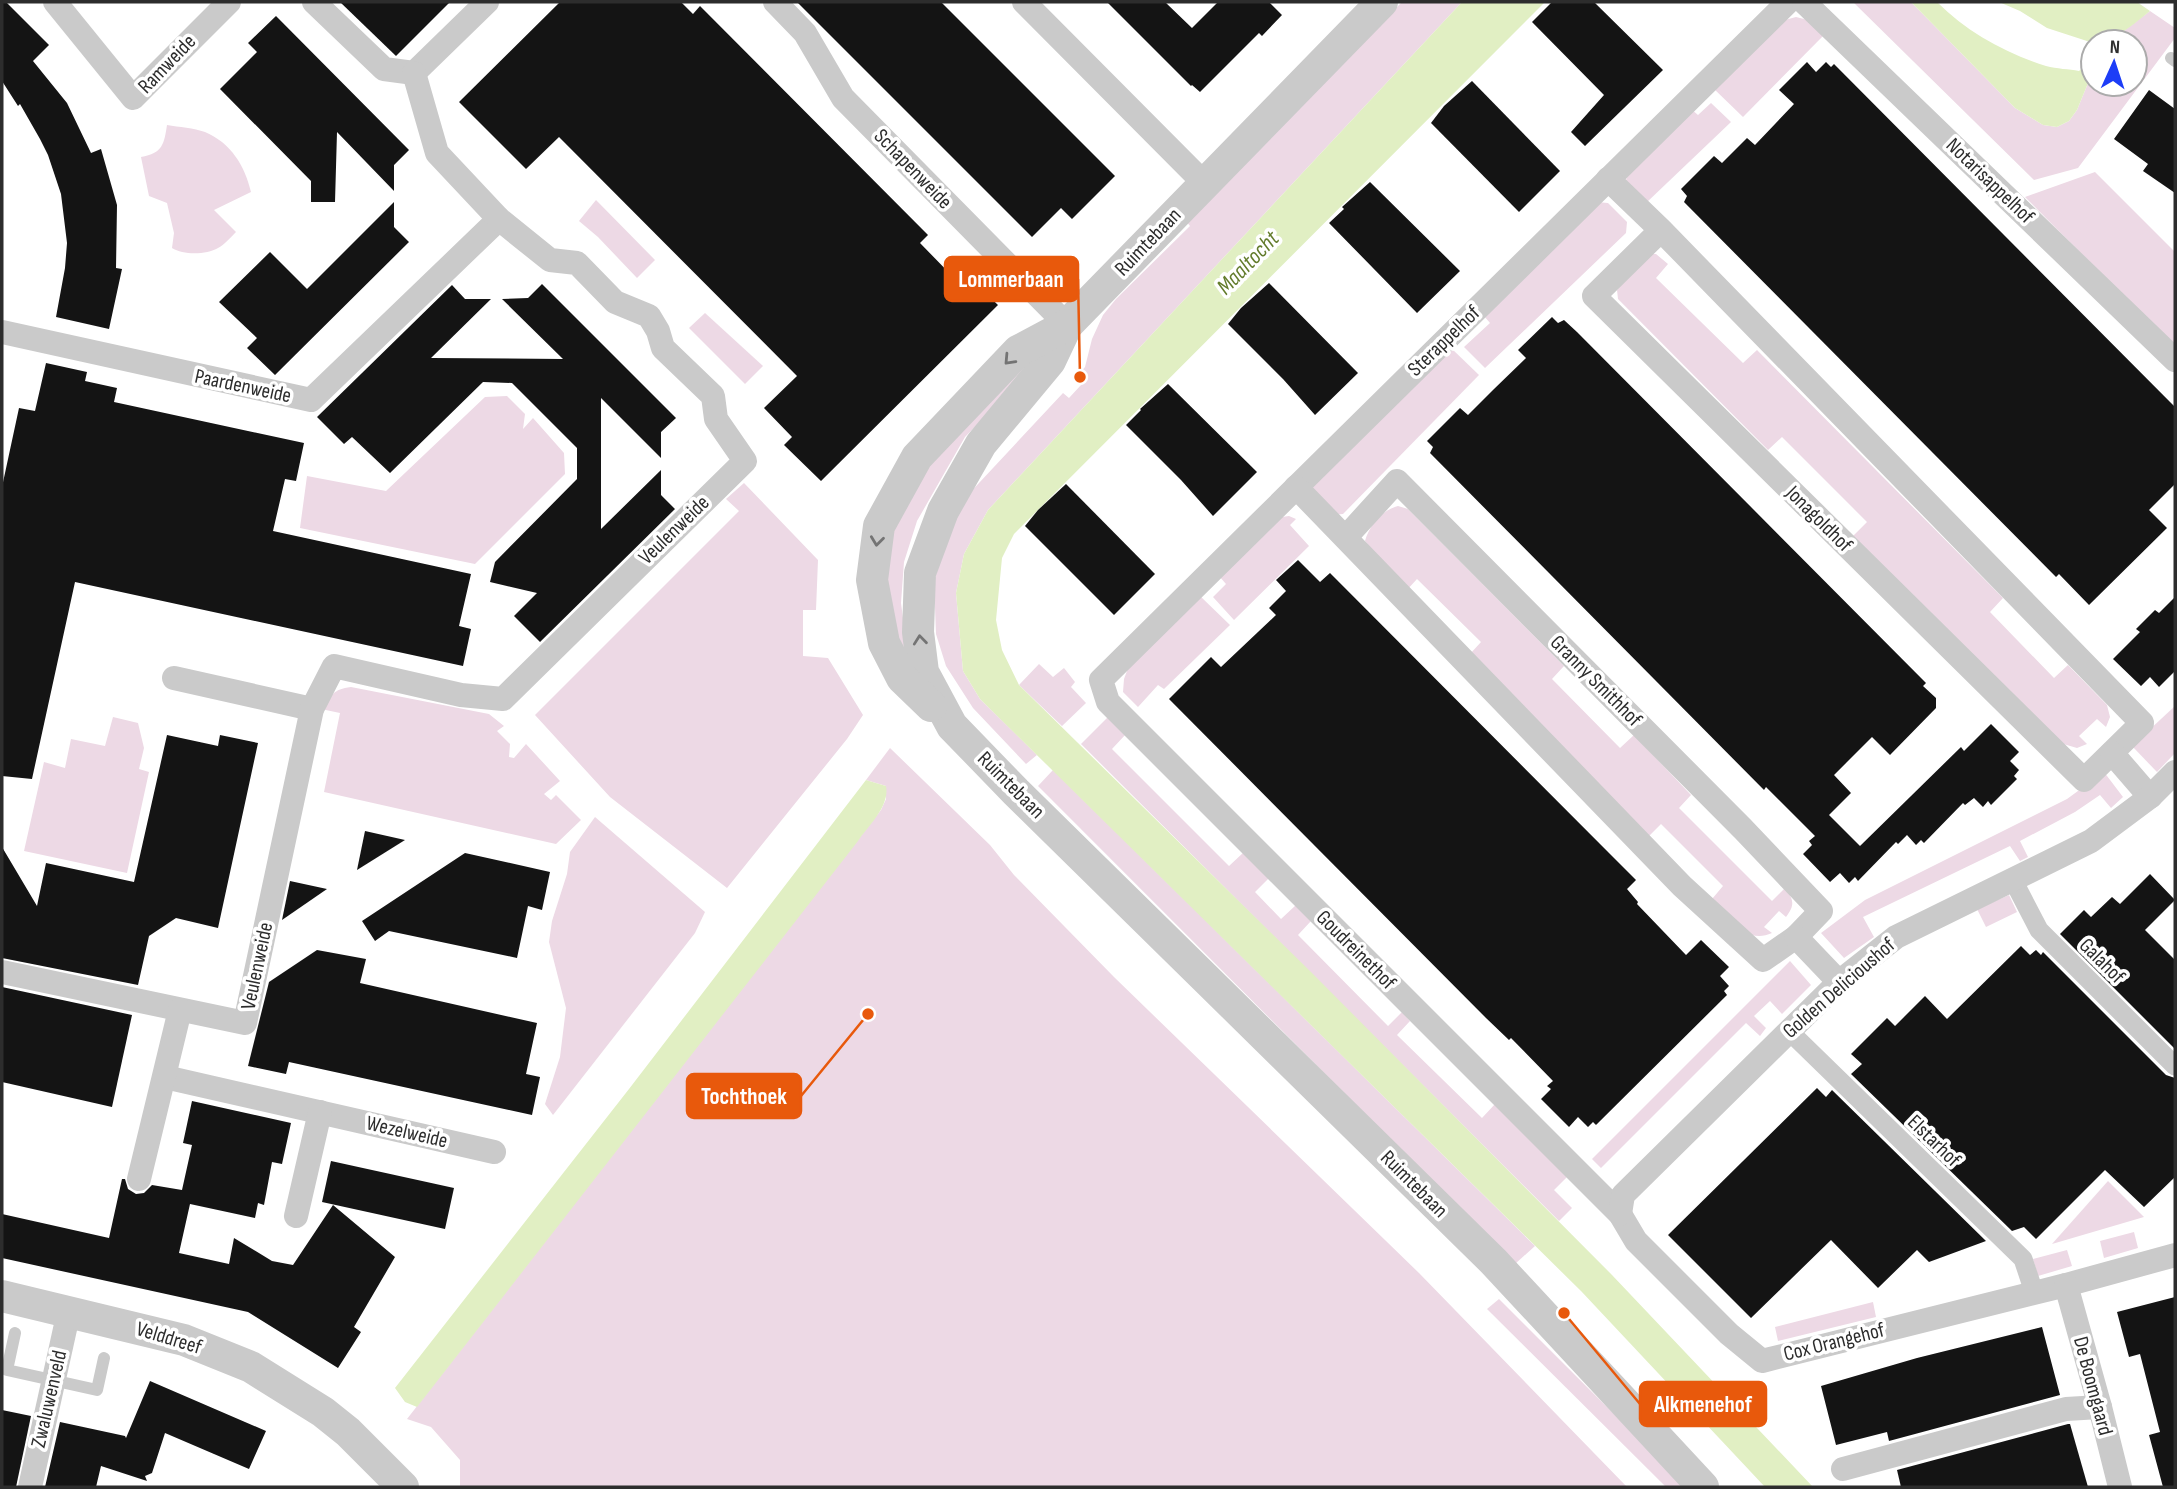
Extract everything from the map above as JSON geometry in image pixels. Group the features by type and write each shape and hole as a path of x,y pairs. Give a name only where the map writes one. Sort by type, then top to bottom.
{"street":[{"name":"Ramweide","path":"55,2 133,98 229,2"},
{"path":"314,2 384,69 414,73"},
{"path":"414,73 487,2"},
{"name":"Schapenweide","path":"775,2 806,33 844,98 1067,325"},
{"path":"1024,2 1205,184"},
{"name":"Ruimtebaan","path":"1382,2 1067,325 1050,361 981,444 943,510 920,573 918,632 923,672 952,726 1494,1262 1703,1487"},
{"name":"Sterappelhof","path":"1101,680 1788,2"},
{"name":"Notarisappelhof","path":"1804,2 2175,360"},
{"path":"414,73 436,153 499,219"},
{"name":"Jonagoldhof","path":"1608,179 1661,230 2142,723 2084,780 1594,296 1661,230"},
{"name":"Paardenweide","path":"2,332 311,400 499,219"},
{"name":"Veulenweide","path":"2,972 244,1023 313,709 334,666 461,695 503,699 745,461 716,419 713,396 663,348 658,331 649,316 615,302 578,263 550,260 499,219"},
{"path":"952,726 902,678 884,643 872,580 879,526 917,457 1018,351 1067,325"},
{"name":"Granny Smithhof","path":"1296,487 1682,886 1763,960 1796,937 1821,911 1397,481 1346,537"},
{"path":"174,678 313,709"},
{"name":"Goudreinethof","path":"1101,680 1108,702 1620,1214"},
{"path":"2112,753 2150,797"},
{"name":"Golden Delicioushof","path":"1620,1214 1623,1195 1839,982 1896,937 2091,841 2150,797 2175,772"},
{"name":"Galahof","path":"2012,878 2039,930 2175,1066"},
{"path":"1796,937 1839,982"},
{"path":"139,1179 180,1010"},
{"name":"Elstarhof","path":"1788,1031 2023,1259 2034,1292"},
{"name":"Wezelweide","path":"165,1077 494,1152"},
{"path":"296,1216 320,1112"},
{"name":"Cox Orangehof","path":"1620,1214 1636,1241 1729,1334 1762,1361 2175,1255"},
{"name":"De Boomgaard","path":"2066,1285 2120,1487"},
{"name":"Velddreef","path":"2,1296 184,1340 251,1367 323,1412 348,1432 403,1487"},
{"name":"Zwaluwenveld","path":"30,1487 69,1311"},
{"path":"1843,1469 2066,1409 2100,1407"}],"lane":[{"path":"15,1333 7,1370 97,1390 104,1358"}],"shaded area":[{"path":"1402,2 1462,2 988,510 964,554 956,593 963,671 980,699 1037,755 1026,764 973,708 946,666 936,634 934,581 949,534 965,498 1063,393 1069,398 1081,385 1075,379 1085,367 1092,339 1103,315 1190,226 1185,220"},
{"path":"1853,2 1911,2 2015,108 2043,125 2057,127 2069,121 2082,98 2130,98 2078,168 2034,180"},
{"path":"2150,11 2175,28 2175,38 2149,73 2149,28 2128,28"},
{"path":"1796,17 1808,20 1824,35 1743,117 1712,87 1781,21"},
{"path":"1711,103 1731,122 1646,203 1626,182 1627,172 1691,109 1698,115"},
{"path":"167,125 201,131 222,142 241,164 248,182 251,192 214,210 236,232 223,245 213,250 188,253 172,248 174,233 167,203 149,196 141,157 154,153 161,147"},
{"path":"2095,172 2175,252 2175,348 2025,197"},
{"path":"596,200 655,260 637,278 579,221"},
{"path":"1597,202 1608,203 1627,222 1626,233 1485,368 1464,347 1490,323 1484,316"},
{"path":"1644,254 1656,254 1668,264 1656,278 1743,363 1757,350 2003,598 1990,612 2054,678 2068,665 2107,705 2110,717 2106,727 2097,719 2079,736 2087,744 2077,748 2060,743 1853,536 1867,522 1782,437 1768,450 1618,299 1617,290"},
{"path":"705,313 763,366 745,384 689,328"},
{"path":"1042,347 995,406 965,437 917,521 904,562 901,603 907,649 927,691 885,613 881,586 902,494"},
{"path":"1451,348 1479,375 1343,514 1331,515 1312,497 1313,486"},
{"path":"507,396 525,414 523,429 533,418 564,453 565,474 475,564 300,528 307,476 386,491 485,397"},
{"path":"744,483 818,560 816,610 803,610 803,656 828,658 863,715 847,739 727,888 610,797 535,715 739,511 726,499"},
{"path":"1398,506 1408,509 1564,666 1552,679 1620,748 1634,735 1691,795 1679,808 1772,901 1785,888 1792,899 1792,906 1786,917 1779,911 1764,927 1772,933 1753,935 1731,921 1712,899 1723,886 1661,824 1648,837 1470,654 1481,642 1417,579 1406,591 1365,541 1377,519"},
{"path":"1282,517 1296,519 1290,525 1309,546 1234,620 1213,597 1226,584 1219,576"},
{"path":"1200,596 1230,625 1164,689 1158,685 1138,707 1123,692 1130,663"},
{"path":"1039,664 1053,677 1064,668 1075,682 1071,687 1086,703 1062,726 1019,685"},
{"path":"351,687 489,714 504,726 497,731 510,744 509,757 514,758 526,744 560,781 544,794 551,800 556,795 581,820 556,844 324,792 340,713 321,709 336,691"},
{"path":"2175,706 2175,753 2157,772 2132,746"},
{"path":"113,717 138,723 144,748 139,769 149,772 127,873 24,851 44,762 65,768 71,739 105,746"},
{"path":"1108,717 1126,734 1112,749 1229,866 1244,852 1269,878 1255,892 1281,919 1296,905 1311,921 1298,935 1388,1026 1402,1012 1410,1021 1397,1035 1482,1118 1495,1104 1567,1177 1554,1190 1572,1208 1559,1221 1081,744"},
{"path":"890,748 990,845 1014,875 1114,977 1419,1273 1627,1487 460,1487 460,1460 431,1427 407,1419 881,810 886,799 886,786 866,780"},
{"path":"1053,770 1535,1246 1515,1264 1038,786"},
{"path":"2104,772 2123,797 2111,808 2100,795 2075,812 2020,841 2028,857 2020,861 2010,846 1863,917 1874,937 1844,958 1821,933 1865,900 2067,799"},
{"path":"595,817 705,912 695,933 553,1115 545,1104 560,1057 566,1008 549,942 570,852"},
{"path":"2009,895 2017,912 1986,927 1977,909"},
{"path":"1790,961 1811,985 1782,1014 1770,1001 1754,1016 1766,1028 1760,1036 1746,1023 1601,1168 1592,1159"},
{"path":"2108,1181 2144,1217 2052,1244"},
{"path":"2134,1232 2138,1248 2104,1258 2100,1241"},
{"path":"2067,1250 2072,1266 2038,1276 2033,1259"},
{"path":"1499,1299 1687,1487 1666,1487 1487,1309"},
{"path":"1873,1302 1876,1317 1778,1341 1775,1327"}],"water":[{"name":"Maaltocht","path":"1462,2 1545,2 1014,534 1002,558 996,620 1002,650 1019,685 1311,972 1612,1275 1813,1487 1765,1487 1581,1291 980,699 963,671 956,593 964,554 988,510"},
{"path":"1911,2 1937,2 1961,23 2001,48 2046,66 2079,71 2079,98 2082,98 2069,121 2057,127 2043,125 2015,108"},
{"path":"1999,2 2137,2 2150,11 2130,27 2079,28 2079,38 2047,28"},
{"path":"866,780 886,786 885,801 873,822 417,1407 405,1402 395,1388"}],"building":[{"path":"2,2 6,2 49,45 33,61 67,103 91,153 101,149 117,205 116,268 122,269 109,329 56,317 67,243 61,194 40,139 20,104 18,106 2,81"},
{"path":"340,2 450,2 396,56"},
{"path":"560,2 681,2 693,14 700,6 928,235 920,243 959,283 967,275 998,305 821,481 784,445 792,437 764,408 797,376 559,137 526,169 459,102"},
{"path":"797,2 941,2 1115,176 1072,219 1061,208 1032,237"},
{"path":"1107,2 1165,2 1192,28 1218,2 1269,2 1282,15 1262,36 1259,33 1200,92"},
{"path":"1552,2 1594,2 1663,70 1585,146 1571,132 1604,95 1532,22"},
{"path":"276,16 409,150 394,165 394,191 337,132 335,202 311,202 311,181 220,89 257,52 248,43"},
{"path":"1807,62 1816,72 1826,62 1831,67 1834,64 2175,407 2175,484 2149,510 2167,528 2089,605 2059,574 2056,577 1684,202 1687,196 1681,189 1714,156 1722,163 1747,138 1755,145 1794,104 1779,90"},
{"path":"1472,81 1560,171 1519,212 1431,123 1444,106"},
{"path":"2149,90 2175,109 2175,193 2143,171 2148,164 2114,139 2143,98 2149,98"},
{"path":"1370,182 1460,271 1417,313 1329,223 1344,209 1342,207"},
{"path":"394,202 394,227 409,242 275,375 247,348 257,338 219,302 270,252 307,289"},
{"path":"1269,283 1358,373 1315,415 1228,324 1241,308"},
{"path":"542,284 676,418 661,432 661,458 601,398 601,529 661,470 661,495 675,509 540,642 514,616 537,593 490,582 495,562 577,479 577,448 512,383 483,382 390,473 352,437 344,444 317,417 452,285 465,299 491,299 431,358 563,359 502,299 528,298"},
{"path":"1552,317 1558,323 1564,320 1577,332 1926,683 1923,686 1936,698 1936,708 1890,755 1872,737 1834,775 1851,793 1829,815 1860,846 1961,747 1964,751 1991,724 2019,752 2010,761 2019,770 2014,776 2017,779 1991,805 1988,801 1983,807 1974,798 1965,805 1963,803 1924,843 1921,840 1916,845 1907,835 1898,844 1896,842 1858,881 1855,877 1849,883 1840,873 1830,882 1803,854 1812,845 1809,841 1815,836 1766,787 1764,790 1430,453 1433,447 1427,441 1460,408 1468,415 1526,358 1518,350"},
{"path":"46,363 87,372 85,381 117,388 114,402 304,443 296,481 285,479 273,531 471,574 459,626 471,629 463,666 75,582 32,779 2,776 2,487 19,408 35,411"},
{"path":"1168,384 1257,472 1213,516 1126,425"},
{"path":"1066,484 1155,574 1114,615 1025,526"},
{"path":"1298,560 1320,582 1330,573 1636,880 1627,889 1637,904 1686,955 1701,940 1729,967 1720,976 1729,986 1724,991 1727,995 1596,1125 1593,1122 1588,1127 1578,1117 1569,1127 1541,1099 1551,1089 1547,1086 1553,1081 1511,1038 1509,1040 1486,1018 1169,699 1211,657 1221,667 1276,615 1269,608 1286,591 1276,580"},
{"path":"2175,597 2175,671 2159,687 2150,677 2141,686 2113,659 2140,632 2136,629 2155,610 2159,613"},
{"path":"167,735 218,746 220,735 258,743 218,928 176,918 149,936 138,985 2,958 2,847 37,906 46,863 134,882"},
{"path":"365,831 405,840 357,870"},
{"path":"465,853 550,872 542,910 528,906 517,958 389,931 375,941 362,921"},
{"path":"2150,874 2175,900 2145,930 2175,960 2175,1049 2060,934 2084,910 2091,917 2112,897 2120,904"},
{"path":"290,881 327,889 282,920"},
{"path":"2021,946 2030,955 2036,950 2041,955 2043,952 2166,1075 2175,1078 2175,1177 2144,1207 2105,1170 2036,1239 2024,1227 2012,1231 1851,1074 1862,1064 1851,1054 1887,1018 1895,1026 1925,996 1947,1019"},
{"path":"317,950 366,959 360,983 537,1023 526,1074 540,1077 532,1115 289,1062 286,1074 248,1066 269,982"},
{"path":"2,987 132,1015 112,1107 2,1082"},
{"path":"1817,1088 1826,1097 1832,1090 1986,1241 1929,1262 1917,1250 1878,1288 1831,1240 1751,1318 1668,1235"},
{"path":"192,1101 291,1123 282,1164 272,1162 264,1205 258,1203 255,1218 190,1204 179,1253 229,1264 234,1238 272,1261 293,1265 333,1205 395,1257 354,1327 361,1332 338,1368 248,1312 2,1258 2,1214 109,1238 122,1179 125,1179 128,1189 136,1194 144,1193 152,1185 182,1190 192,1145 183,1143"},
{"path":"331,1161 454,1188 445,1229 322,1202"},
{"path":"2175,1297 2175,1487 2163,1487 2149,1435 2160,1432 2140,1354 2129,1357 2117,1312"},
{"path":"2042,1327 2060,1395 1889,1441 1887,1432 1836,1445 1821,1386 1917,1358"},
{"path":"150,1381 266,1431 249,1469 165,1433 152,1473 145,1476 147,1481 101,1466 96,1487 45,1487 60,1422 126,1438"},
{"path":"2,1410 31,1416 16,1487 2,1487"},
{"path":"2070,1424 2088,1487 1901,1487 1897,1470"}],"place":[{"name":"Lommerbaan","path":"1080,377"},
{"name":"Tochthoek","path":"868,1014"},
{"name":"Alkmenehof","path":"1564,1313"}]}
